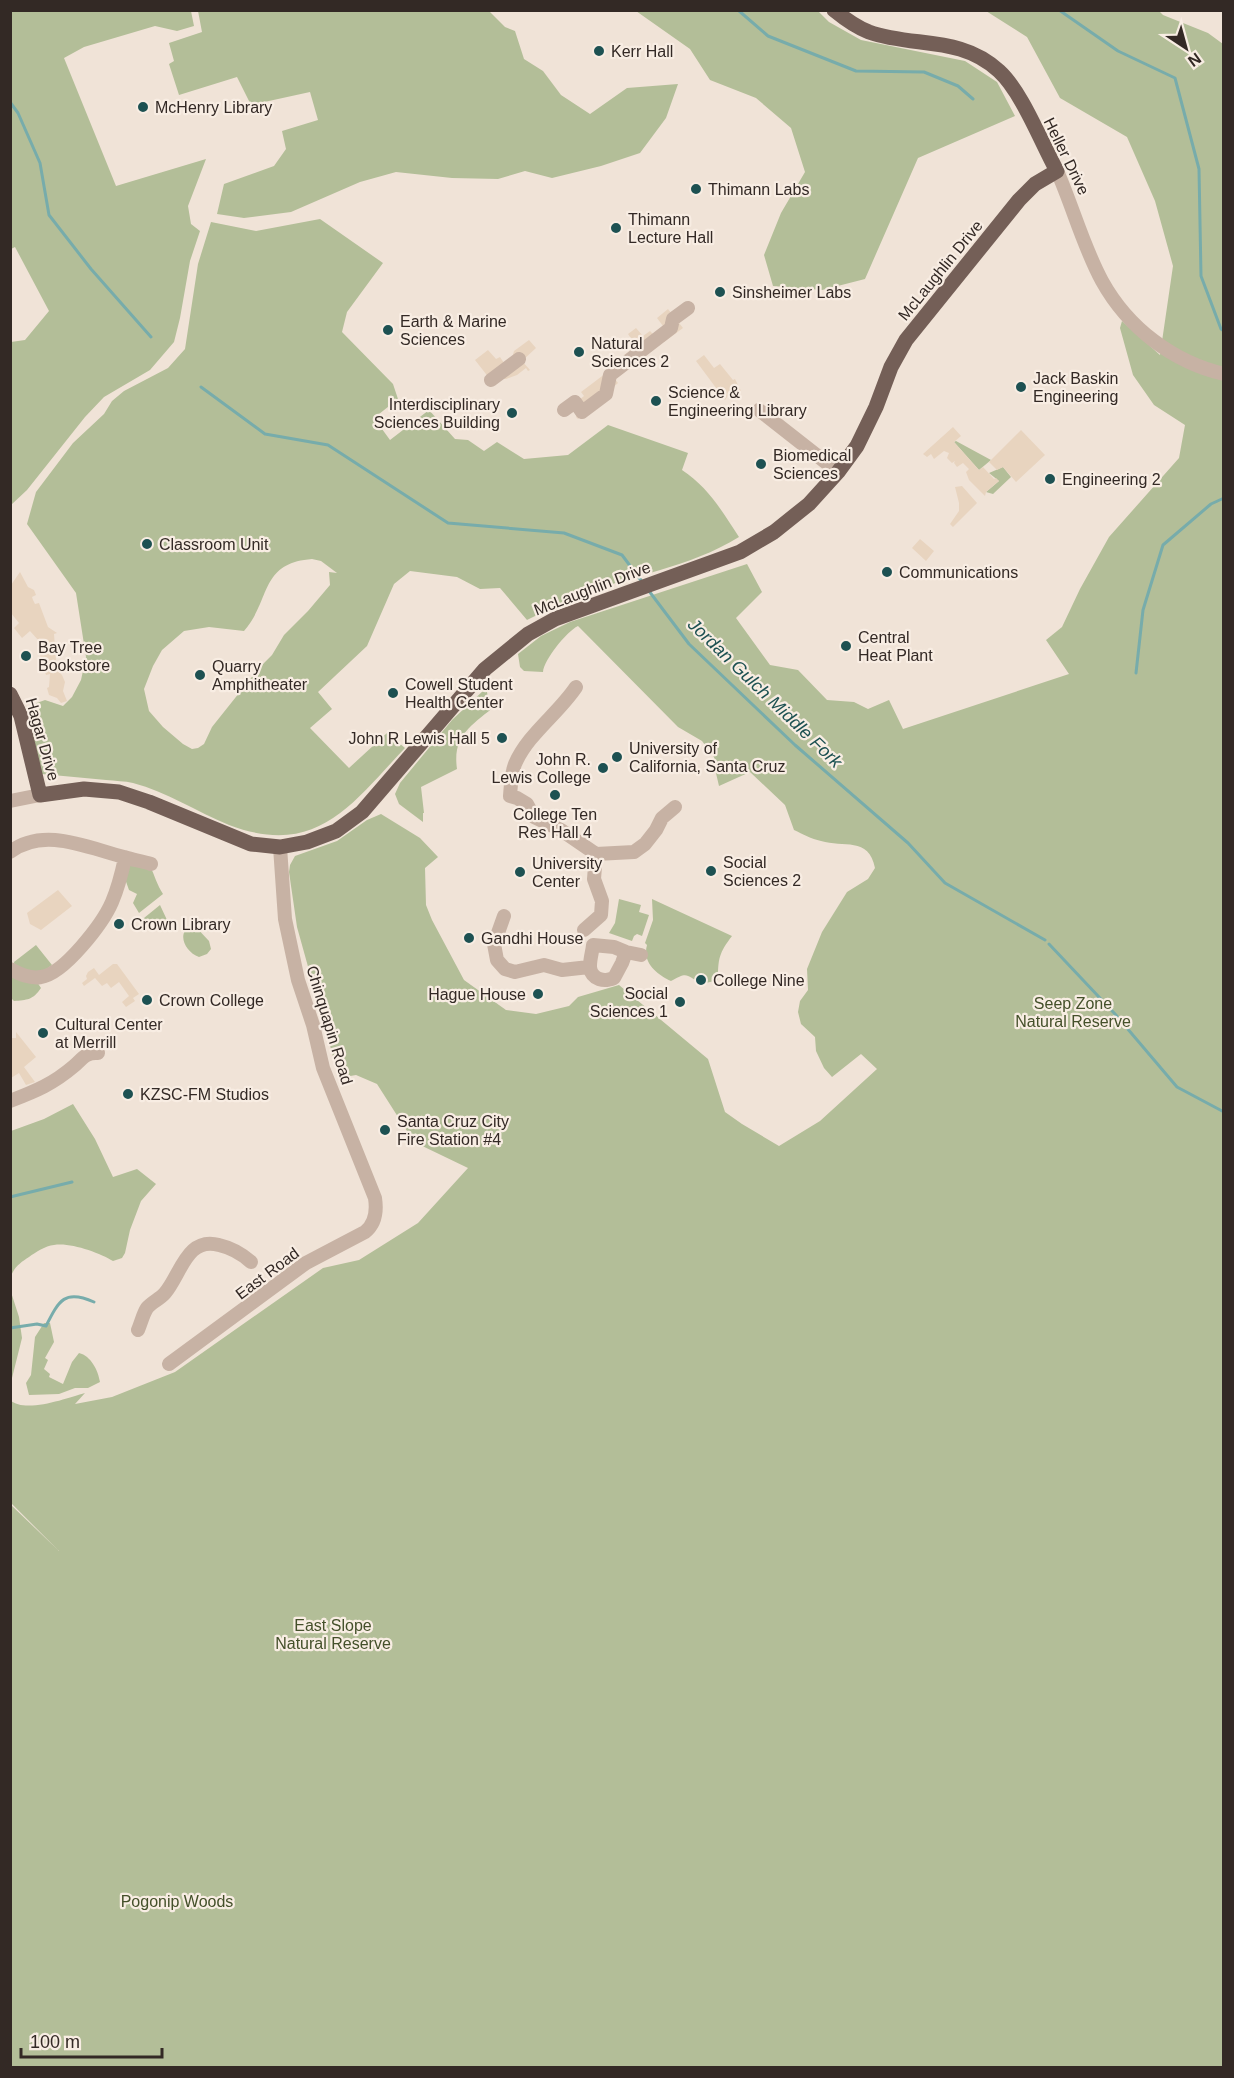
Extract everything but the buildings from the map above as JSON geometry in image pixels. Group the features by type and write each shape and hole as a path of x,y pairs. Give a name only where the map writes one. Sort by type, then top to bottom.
{"main road":[{"name":"Heller Drive","path":"834,10 867,32 943,44 972,53 987,62 1004,76 1017,95 1056,171"},
{"name":"McLaughlin Drive","path":"40,795 84,789 119,792 234,839 251,844 280,847 323,837 350,822 368,806 488,666 513,644 541,626 599,602 746,549 774,532 809,504 838,472 857,446 891,367 906,340 1019,200 1035,184 1056,171"},
{"name":"Hagar Drive","path":"10,694 24,728 40,795"}],"street":[{"name":"Heller Drive","path":"1056,171 1103,282 1123,311 1154,342 1173,354 1196,366 1224,374"},
{"path":"564,410 575,402 582,412 606,394 610,375 671,328 674,319 688,308"},
{"path":"491,380 519,359"},
{"path":"759,410 838,472"},
{"path":"576,687 560,709 532,737 516,763 510,796 527,804 534,817 561,830 596,854 634,852 645,844 656,831 662,818 675,807"},
{"name":"McLaughlin Drive","path":"10,801 40,795"},
{"path":"10,852 39,840 66,840 152,864"},
{"name":"Chinquapin Road","path":"280,847 285,919 291,951 323,1068 370,1184 376,1206"},
{"path":"584,930 601,915 602,901 594,879 596,854"},
{"path":"10,969 26,976 43,977 74,956 95,930 112,902 125,858"},
{"path":"504,916 494,944 497,960 505,969 515,972 544,965 562,970 589,967"},
{"path":"626,952 617,974 609,980 594,976 589,967 593,945 614,947 641,955"},
{"path":"10,1101 51,1084 83,1056 92,1052 98,1053"},
{"name":"East Road","path":"170,1364 306,1263 371,1227 376,1206"},
{"path":"138,1330 148,1308 165,1293 187,1257 197,1246 216,1244 240,1252 251,1262"}],"green space":[{"path":"11,10 191,11 194,26 177,31 155,26 84,47 64,58 116,186 206,159 188,206 191,224 200,231 190,261 174,342 150,370 104,397 85,417 27,490 11,505 11,342 25,340 49,311 15,247 11,249"},
{"path":"198,11 489,11 505,27 515,31 524,59 543,71 561,95 590,114 627,88 678,84 666,118 640,153 601,166 552,178 525,171 498,179 452,178 396,172 360,182 291,212 244,218 217,214 224,184 274,166 286,149 282,131 318,120 310,92 251,105 237,77 179,95 169,64 174,61 169,43 202,32"},
{"path":"636,11 818,11 829,22 861,40 965,61 997,82 1015,116 918,158 865,279 822,290 773,286 764,255 781,213 805,172 791,128 756,98 710,80 690,49"},
{"path":"986,11 1159,11 1163,15 1208,33 1223,44 1223,2067 11,2067 11,1505 59,1551 11,1503 10,1400 26,1406 85,1393 75,1404 112,1397 175,1372 323,1268 359,1260 418,1223 468,1168 414,1142 377,1084 356,1075 339,1078 297,927 289,872 295,856 337,841 367,820 381,814 420,838 438,857 425,868 426,905 464,980 506,1010 536,1014 569,1006 578,997 619,985 708,1059 725,1112 779,1146 820,1121 877,1069 861,1054 832,1077 824,1068 816,1051 815,1037 801,1024 798,1012 800,1001 808,990 807,969 822,932 847,892 868,879 875,868 872,858 861,847 817,840 794,830 785,805 750,772 719,786 714,757 702,741 678,727 578,626 556,647 543,672 524,671 520,667 518,654 541,636 570,622 747,564 762,592 736,618 770,665 798,670 827,700 854,702 868,709 889,700 903,729 1069,674 1046,640 1062,627 1109,537 1179,458 1185,425 1154,405 1133,375 1120,328 1122,321 1160,355 1173,266 1155,201 1127,137 1060,98 1027,37"},
{"path":"320,219 383,263 347,312 342,332 393,384 398,399 374,418 390,440 429,410 455,439 468,440 484,451 497,442 524,459 568,455 608,425 688,453 682,470 707,492 739,537 720,548 680,564 577,596 527,620 500,588 480,589 457,577 410,571 394,584 367,646 318,692 332,709 310,728 349,768 387,733 405,748 367,789 330,820 309,830 286,835 260,834 229,825 133,783 42,774 26,707 45,700 63,706 72,697 81,680 86,657 76,593 27,524 36,492 73,443 104,414 112,401 124,391 168,368 185,349 198,264 211,222 256,231","holes":["312,559 321,561 337,573 329,572 330,585 284,635 272,655 212,727 204,744 192,749 183,744 149,711 144,689 162,650 184,631 209,627 244,631 259,608 274,576 295,562"]},
{"path":"954,442 991,460 979,470"},
{"path":"1003,467 1011,477 993,494 986,492 999,481 989,473"},
{"path":"484,690 487,692 488,699 496,705 472,725 461,739 456,757 457,769 421,787 423,822 399,804 395,794 400,783 452,720"},
{"path":"130,866 150,866 163,894 139,913 133,903 137,894 129,890 124,876"},
{"path":"619,899 641,905 639,912 649,915 642,936 637,934 632,941 609,933 615,923"},
{"path":"652,899 732,936 720,956 718,980 702,984 684,975 671,981 652,967 647,957 645,943 653,920"},
{"path":"160,905 167,920 161,924 160,931 155,923 145,921 144,918"},
{"path":"194,925 209,941 211,949 207,954 199,957 189,951 183,936 188,928"},
{"path":"36,945 52,965 41,973 15,968 14,962"},
{"path":"11,972 37,982 41,988 29,999 14,1001 11,998"},
{"path":"73,1104 95,1139 113,1177 137,1169 156,1184 141,1201 122,1258 113,1261 85,1249 61,1244 54,1245 23,1261 15,1268 11,1277 11,1131 44,1119"},
{"path":"10,1289 19,1317 22,1338 11,1382"},
{"path":"44,1323 50,1323 54,1342 45,1358 48,1360 44,1369 50,1374 49,1377 63,1384 72,1362 79,1353 93,1364 100,1382 88,1388 75,1388 59,1394 29,1395 26,1383 31,1375 35,1337"}],"shaded area":[{"path":"668,309 683,328 664,342 663,340 615,379 618,383 578,419 576,417 579,400 584,396 581,392 626,358 624,355 636,346 628,334 636,328 643,336 650,331 653,334 663,326 657,318"},
{"path":"529,340 536,348 522,361 530,370 528,371 526,368 517,375 499,379 493,383 475,360 488,350 496,359 500,357 504,363 512,358 514,351"},
{"path":"704,355 714,368 720,364 733,380 735,379 741,391 735,395 731,391 725,400 696,361"},
{"path":"953,427 961,436 954,442 979,470 983,467 999,481 986,492 985,496 969,480 966,472 969,469 963,463 957,467 955,461 952,463 947,458 949,453 944,451 934,459 931,454 927,457 923,454"},
{"path":"1021,430 1045,455 1016,482 1003,467 997,470 989,462"},
{"path":"962,486 977,503 953,527 950,524 959,511 955,487"},
{"path":"920,539 934,551 926,561 912,548"},
{"path":"20,572 28,587 34,590 36,595 32,597 33,600 35,604 39,603 48,627 57,633 54,634 57,670 65,682 63,691 67,701 61,703 57,698 49,695 47,688 50,674 46,675 37,645 39,641 30,631 22,638 14,628 19,623 11,613 11,585"},
{"path":"58,890 72,906 41,930 30,924 27,913"},
{"path":"113,964 117,964 139,994 133,998 135,1001 126,1007 122,1002 129,996 119,982 111,988 107,983 102,986 95,978 84,986 82,983 87,979 88,972 94,968 99,975"},
{"path":"16,1032 36,1057 24,1067 35,1082 26,1085 19,1073 11,1078 11,1038 16,1038"}],"waterway":[{"path":"738,10 768,36 856,71 924,72 958,86 973,99"},
{"path":"1059,10 1118,51 1175,78 1199,169 1201,276 1221,329 1224,331"},
{"name":"Jordan Gulch Middle Fork","path":"10,102 18,113 40,163 49,215 91,269 151,337"},
{"name":"Jordan Gulch Middle Fork","path":"201,387 265,434 328,445 448,523 564,533 622,555 643,583"},
{"path":"1136,673 1143,610 1163,545 1211,504 1224,498"},
{"name":"Jordan Gulch Middle Fork","path":"649,591 689,644 795,745 908,843 945,883 1045,940"},
{"name":"Jordan Gulch Middle Fork","path":"1049,944 1115,1014 1177,1087 1224,1112"},
{"path":"10,1197 72,1182"},
{"path":"10,1328 37,1324 46,1326 55,1309 69,1297 84,1298 94,1302"}],"place":[{"name":"Kerr Hall","path":"599,51"},
{"name":"McHenry Library","path":"143,107"},
{"name":"Thimann Labs","path":"696,189"},
{"name":"Thimann Lecture Hall","path":"616,228"},
{"name":"Sinsheimer Labs","path":"720,292"},
{"name":"Earth & Marine Sciences","path":"388,330"},
{"name":"Natural Sciences 2","path":"579,352"},
{"name":"Jack Baskin Engineering","path":"1021,387"},
{"name":"Science & Engineering Library","path":"656,401"},
{"name":"Interdisciplinary Sciences Building","path":"512,413"},
{"name":"Biomedical Sciences","path":"761,464"},
{"name":"Engineering 2","path":"1050,479"},
{"name":"Classroom Unit","path":"147,544"},
{"name":"Communications","path":"887,572"},
{"name":"Central Heat Plant","path":"846,646"},
{"name":"Bay Tree Bookstore","path":"26,656"},
{"name":"Quarry Amphitheater","path":"200,675"},
{"name":"Cowell Student Health Center","path":"393,693"},
{"name":"John R Lewis Hall 5","path":"502,738"},
{"name":"University of California, Santa Cruz","path":"617,757"},
{"name":"John R. Lewis College","path":"603,768"},
{"name":"College Ten Res Hall 4","path":"555,795"},
{"name":"Social Sciences 2","path":"711,871"},
{"name":"University Center","path":"520,872"},
{"name":"Crown Library","path":"119,924"},
{"name":"Gandhi House","path":"469,938"},
{"name":"College Nine","path":"701,980"},
{"name":"Hague House","path":"538,994"},
{"name":"Crown College","path":"147,1000"},
{"name":"Social Sciences 1","path":"680,1002"},
{"name":"Cultural Center at Merrill","path":"43,1033"},
{"name":"KZSC-FM Studios","path":"128,1094"},
{"name":"Santa Cruz City Fire Station #4","path":"385,1130"}],"park label":[{"name":"Seep Zone Natural Reserve","path":"1073,1012"},
{"name":"East Slope Natural Reserve","path":"333,1634"},
{"name":"Pogonip Woods","path":"177,1901"}]}
